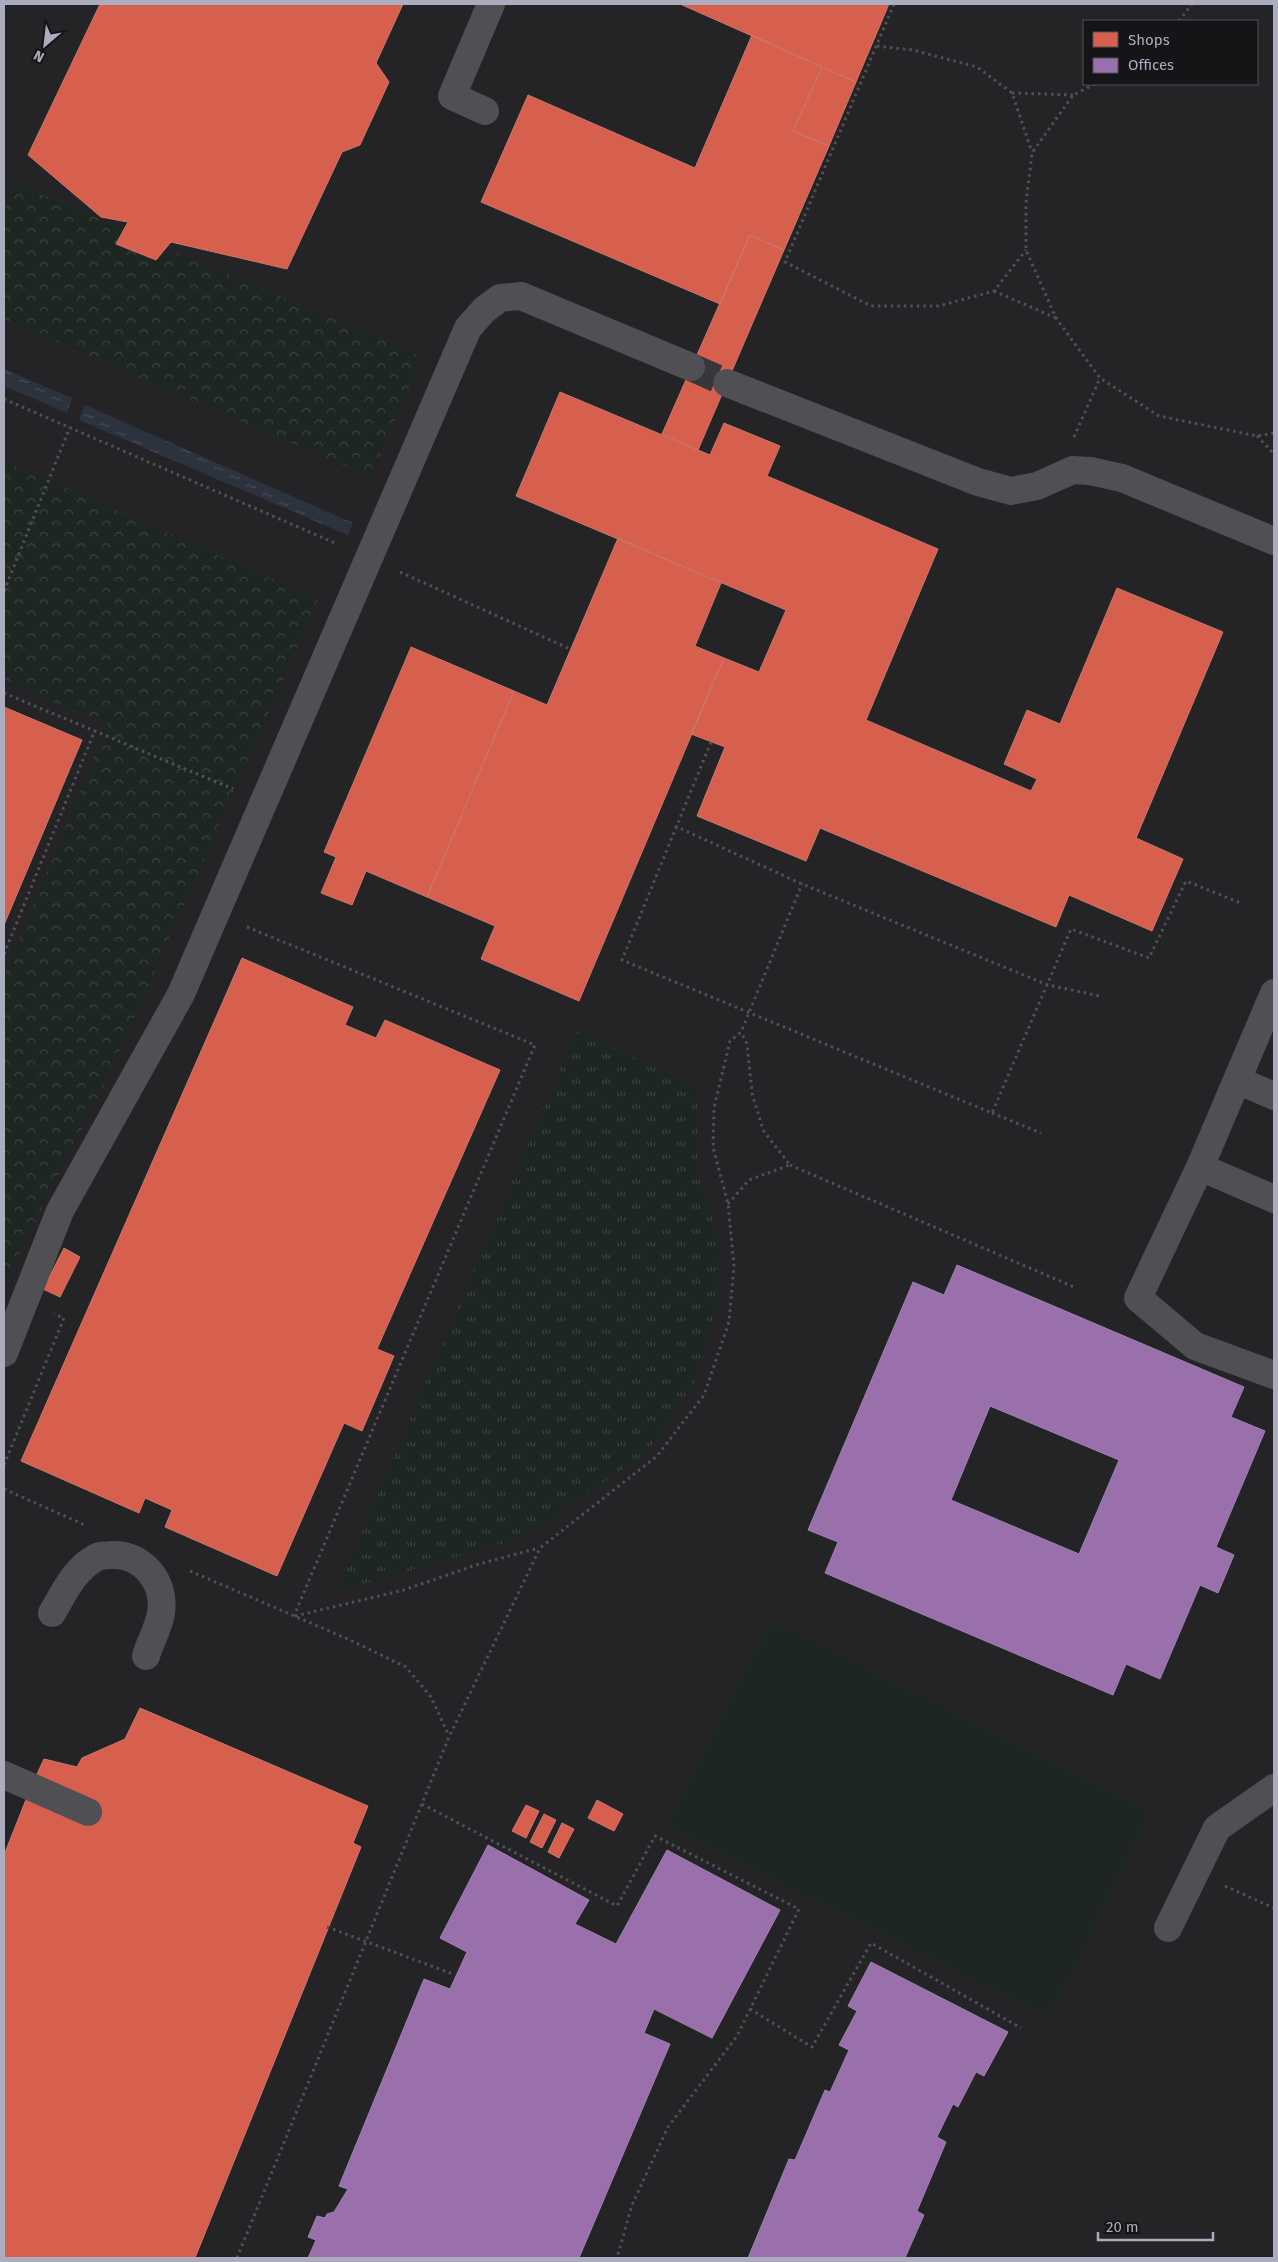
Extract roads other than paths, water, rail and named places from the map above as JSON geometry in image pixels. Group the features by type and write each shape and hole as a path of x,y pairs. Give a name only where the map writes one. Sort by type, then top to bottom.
{"lane":[{"path":"485,110 452,96 491,4"},
{"path":"4,1353 60,1211 181,994 468,328 484,310 500,298 521,296 692,367"},
{"path":"727,383 978,482 1011,492 1037,486 1073,470 1090,471 1122,478 1274,540"},
{"path":"1274,993 1200,1167 1138,1298 1195,1346 1274,1375"},
{"path":"1237,1080 1274,1096"},
{"path":"1200,1167 1274,1199"},
{"path":"52,1614 76,1574 98,1556 119,1554 142,1562 154,1576 161,1592 161,1613 146,1656"},
{"path":"4,1775 88,1812"},
{"path":"1168,1928 1217,1828 1274,1788"}],"water":[{"path":"4,369 72,398 67,413 4,386"},
{"path":"85,405 353,523 348,535 79,420"}],"tunnel":[{"path":"691,367 727,383"}]}
